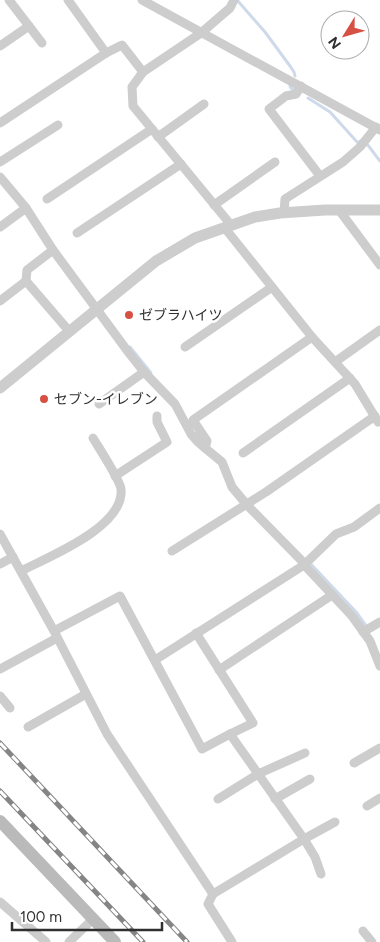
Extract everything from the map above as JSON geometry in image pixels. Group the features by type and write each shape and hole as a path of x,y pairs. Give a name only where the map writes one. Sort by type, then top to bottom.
{"main road":[{"path":"0,821 114,942"}],"street":[{"path":"9,0 42,43"},
{"path":"68,0 106,53"},
{"path":"142,0 379,129 343,162 285,199 284,212"},
{"path":"172,551 378,422 350,378 312,337 272,287 227,226 214,205 133,106 132,87 143,72 201,33 217,20 234,0"},
{"path":"0,46 29,26"},
{"path":"0,123 106,53 122,45 143,72"},
{"path":"301,86 296,94 286,96 269,109 320,176"},
{"path":"158,137 204,104"},
{"path":"0,162 58,125"},
{"path":"47,199 152,129"},
{"path":"214,205 274,162"},
{"path":"77,233 181,164"},
{"path":"0,177 26,208 54,250 144,372 175,404 191,434 197,441 206,445"},
{"path":"0,227 26,208"},
{"path":"339,210 380,265"},
{"path":"0,388 156,261 195,238 255,217 284,212 380,210"},
{"path":"0,301 26,280 27,270 54,250"},
{"path":"26,280 69,331"},
{"path":"185,347 272,287"},
{"path":"335,362 380,330"},
{"path":"312,337 193,420 206,445 222,462 232,487 306,563 332,595 367,630 380,666"},
{"path":"99,404 144,372"},
{"path":"243,453 350,378"},
{"path":"114,476 167,442 156,422 157,416"},
{"path":"21,572 84,539 100,528 113,513 120,499 121,487 93,438"},
{"path":"155,660 306,563 336,534 354,527 380,508"},
{"path":"0,534 56,634 107,734 213,894"},
{"path":"0,564 13,558"},
{"path":"219,670 332,595"},
{"path":"0,669 120,596 202,749 253,723 196,633"},
{"path":"367,630 380,622"},
{"path":"28,727 86,694"},
{"path":"0,696 10,708"},
{"path":"230,734 304,839 315,857 320,874"},
{"path":"354,763 380,748"},
{"path":"218,799 258,774 305,752"},
{"path":"275,799 310,779"},
{"path":"367,806 380,798"},
{"path":"232,942 208,904 213,894 335,822"},
{"path":"0,902 46,942"},
{"path":"69,942 93,919"},
{"path":"363,931 372,942"}],"waterway":[{"path":"237,0 265,32 290,66 295,76"},
{"path":"290,86 295,91"},
{"path":"308,98 330,112 358,143 360,141"},
{"path":"367,144 380,161"},
{"path":"130,347 151,373"},
{"path":"308,561 357,613 367,627"}],"railway":[{"path":"0,743 187,942"},
{"path":"0,791 143,942"}],"place":[{"name":"ゼブラハイツ","path":"129,315"},
{"name":"セブン-イレブン","path":"44,399"}]}
